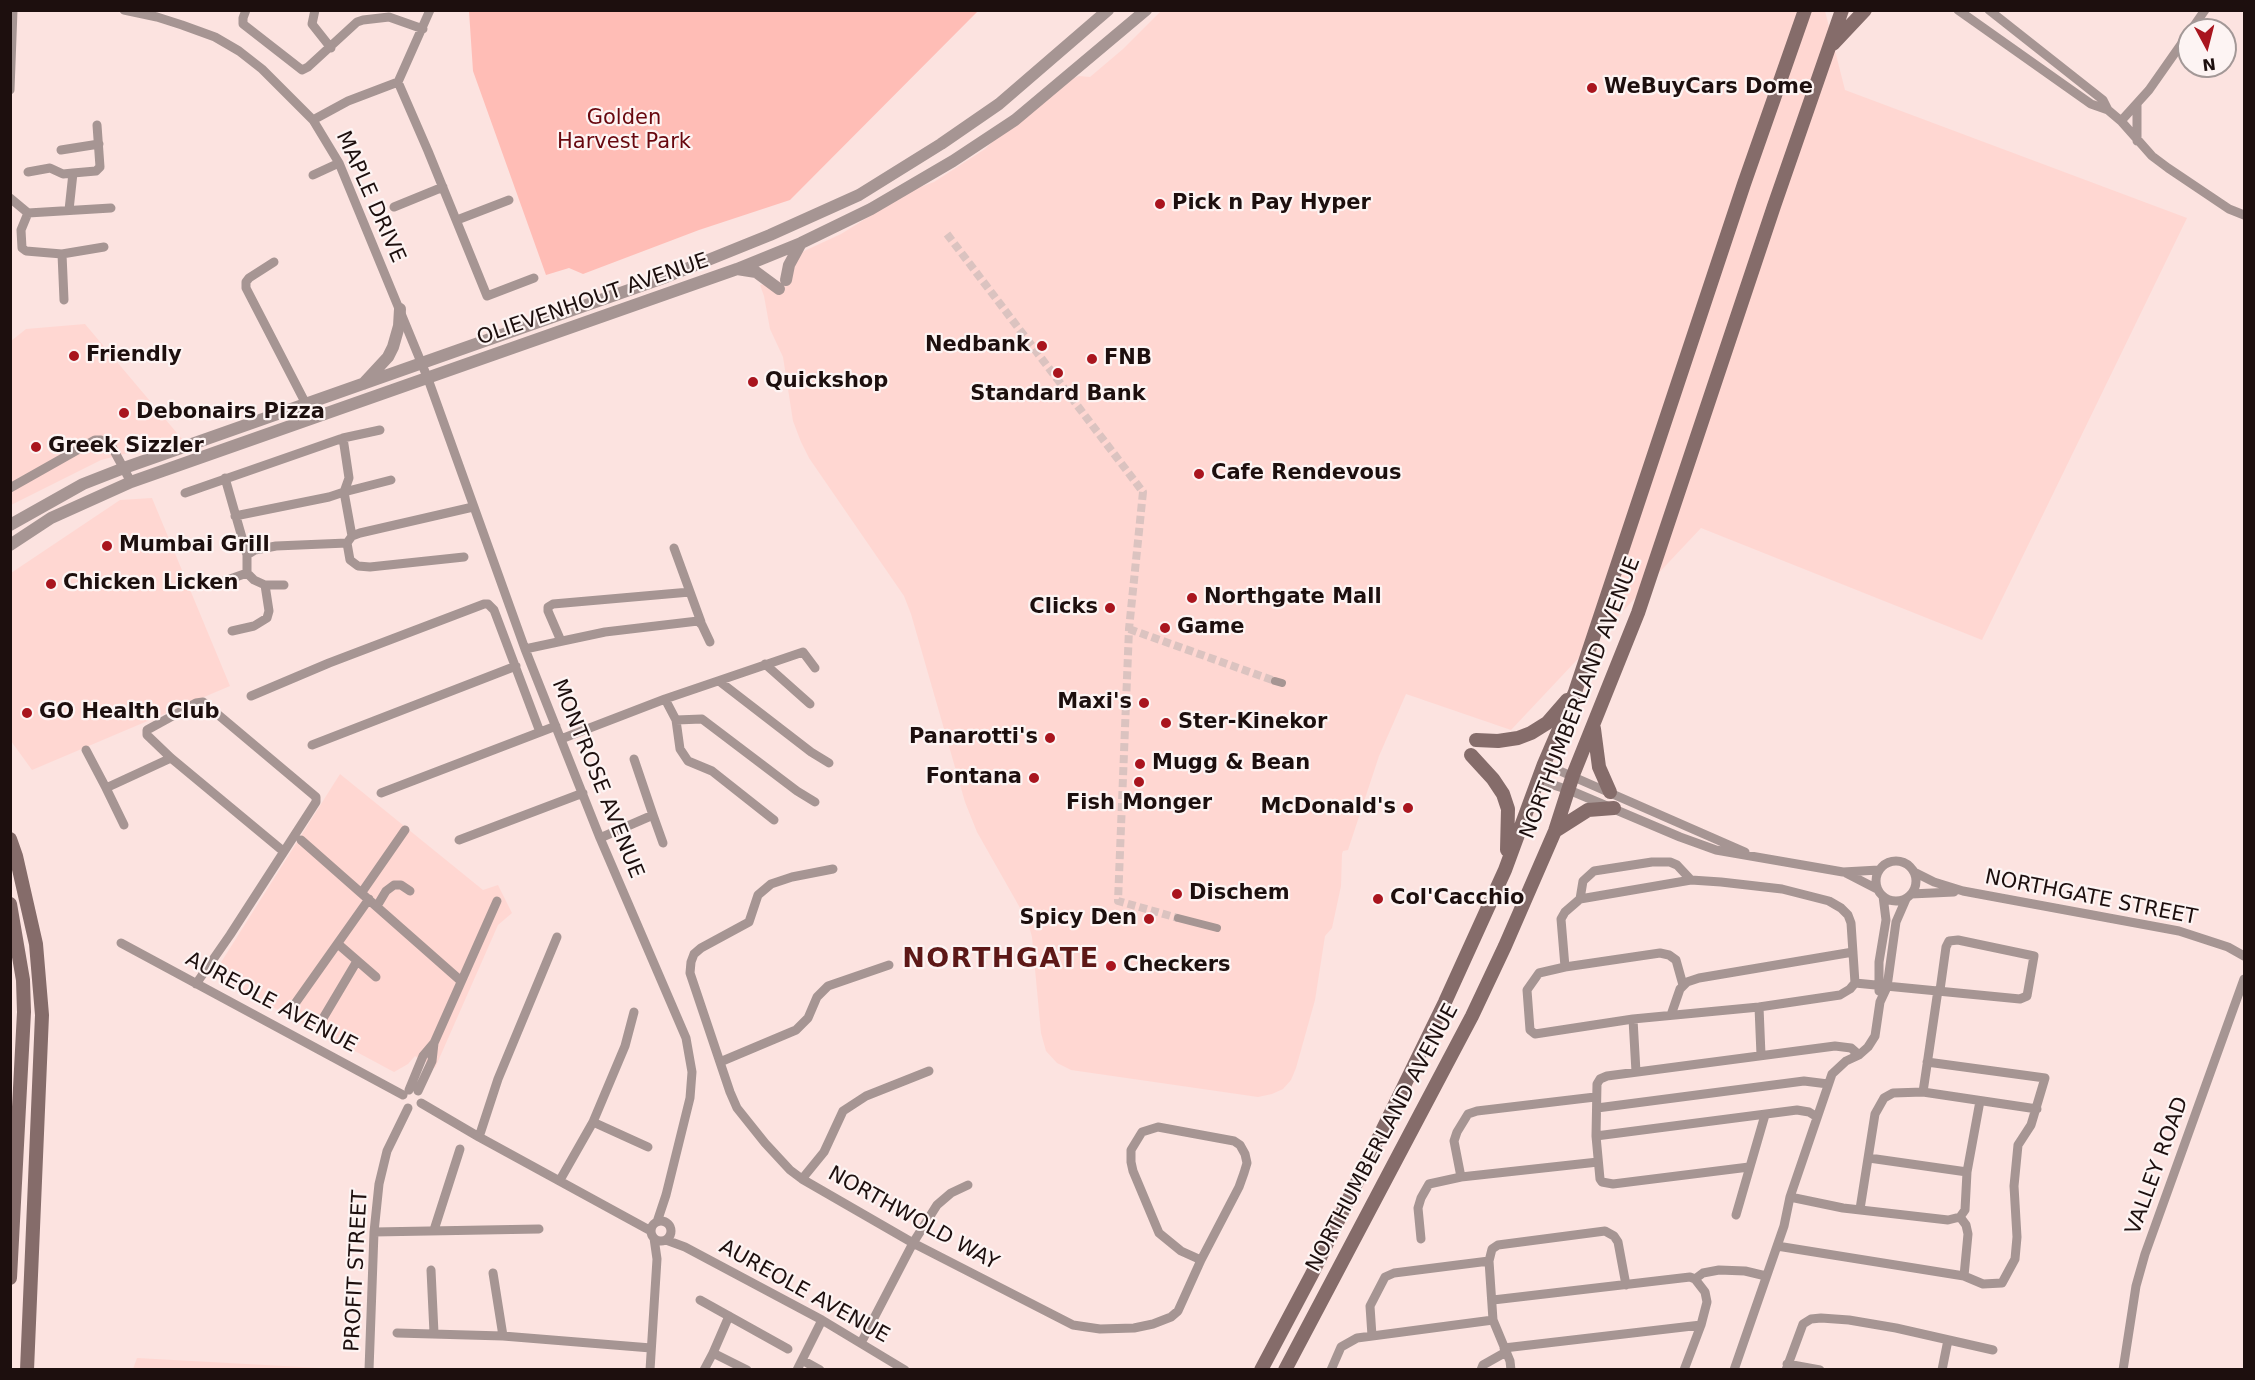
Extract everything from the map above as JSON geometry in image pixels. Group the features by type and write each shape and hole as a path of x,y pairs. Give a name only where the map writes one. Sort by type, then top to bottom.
{"main road":[{"path":"1794,41 1795,10"},
{"name":"NORTHUMBERLAND AVENUE","path":"1261,1370 1322,1253 1445,1002 1505,870 1544,764 1575,692 1744,184 1805,10"},
{"name":"NORTHUMBERLAND AVENUE","path":"1285,1370 1472,1016 1555,831 1573,775 1638,614 1842,10"},
{"path":"1830,46 1865,10"},
{"path":"1476,740 1498,741 1531,733 1547,723 1575,692"},
{"path":"1593,724 1599,767 1610,792"},
{"path":"1471,755 1493,779 1503,794 1508,810 1509,830 1505,870"},
{"path":"1555,831 1588,810 1614,808"},
{"path":"10,839 36,944 42,1015 27,1370"},
{"path":"10,904 22,980 24,1012 10,1278"}],"street":[{"path":"10,90 13,10"},
{"name":"MAPLE DRIVE","path":"124,10 157,17 215,37 262,69 313,120 339,163 428,379"},
{"path":"246,10 243,24 302,70 308,68 331,48 357,22 368,18 389,16 423,29"},
{"path":"315,10 312,24 331,48"},
{"path":"313,120 348,101 398,82 430,10"},
{"name":"OLIEVENHOUT AVENUE","path":"10,525 83,484 124,468 666,277 770,235 859,195 941,144 999,104 1108,10"},
{"name":"OLIEVENHOUT AVENUE","path":"10,545 51,518 131,482 738,269 801,243 871,209 953,161 1015,120 1146,10"},
{"path":"1958,10 2091,104 2108,111 2168,168 2229,209 2244,215"},
{"path":"1989,10 2103,100 2108,111"},
{"path":"2121,121 2137,105 2177,49"},
{"path":"398,82 487,296 534,278"},
{"path":"2137,105 2137,141"},
{"path":"28,172 50,168 63,174 98,170 100,167 97,125"},
{"path":"61,150 99,144"},
{"path":"313,175 339,163"},
{"path":"69,210 73,173"},
{"path":"394,207 443,187"},
{"path":"10,198 28,213 111,208"},
{"path":"457,220 509,200"},
{"path":"28,213 21,231 21,244 24,250 62,254 104,247"},
{"path":"738,269 756,272 782,284 801,243"},
{"path":"62,254 64,300"},
{"path":"274,262 249,278 246,288 306,404"},
{"path":"362,385 388,357 399,326 400,309"},
{"name":"MONTROSE AVENUE","path":"428,379 525,649 600,838 686,1038 689,1050 692,1072 690,1098 666,1195 660,1232 650,1370"},
{"path":"184,493 343,438 380,430"},
{"path":"343,438 349,478 344,492 350,560 358,566 370,567 464,556"},
{"path":"10,488 95,440 106,441 112,447 131,482"},
{"path":"225,478 247,555 247,573 254,580 265,585 284,585"},
{"path":"235,516 329,497 392,480"},
{"path":"247,555 255,550 276,546 349,540 360,532 473,507"},
{"path":"674,548 700,622 710,642"},
{"path":"213,585 247,573"},
{"path":"232,631 254,626 267,618 269,611 265,585"},
{"path":"561,641 548,611 548,607 553,604 690,592"},
{"path":"251,696 329,663 484,604 491,606 494,610 540,732"},
{"path":"525,649 605,632 700,622"},
{"path":"561,739 665,699 803,652 815,668"},
{"path":"765,664 810,704"},
{"path":"312,745 516,666"},
{"path":"719,681 811,752 829,763"},
{"path":"665,699 676,720 680,749 688,761 712,771 774,820"},
{"path":"196,984 316,801 316,797 203,702 196,703 147,730 147,735 171,758 283,851"},
{"path":"676,720 702,719 815,802"},
{"path":"381,793 556,726"},
{"path":"86,750 124,825"},
{"path":"106,788 171,758"},
{"path":"634,759 663,843"},
{"path":"1544,764 1753,855"},
{"path":"1538,780 1568,789 1705,846 1732,853 1843,872 1879,870"},
{"path":"459,840 583,794"},
{"path":"600,838 653,815"},
{"path":"294,1005 338,944 405,830"},
{"path":"301,840 461,981"},
{"path":"1734,1370 1777,1246 1790,1197 1828,1084 1838,1068 1872,1043 1875,1036 1889,930 1876,876 1883,865 1896,860 1908,864 1917,882 1889,930"},
{"path":"1580,899 1583,881 1594,871 1652,862 1670,862 1677,865 1691,880"},
{"name":"NORTHWOLD WAY","path":"833,869 792,877 771,884 762,891 749,922 701,948 694,954 691,962 690,973 737,1108 790,1170 913,1243 1073,1324 1100,1329 1144,1326 1171,1317 1182,1303 1201,1260"},
{"path":"1843,872 1893,901 1909,896"},
{"name":"NORTHGATE STREET","path":"1914,872 1934,882 1963,891 2179,931 2229,947 2244,956"},
{"path":"1565,967 1561,919 1565,912 1580,899 1691,880 1782,889 1829,901 1848,915 1851,923 1855,983 1840,995 1535,1034 1530,1030 1527,990 1539,973 1660,953 1676,960 1683,985"},
{"path":"377,906 386,891 394,885 401,885 410,891"},
{"name":"NORTHGATE STREET","path":"1909,896 1963,891"},
{"path":"410,1092 422,1096 417,1108 408,1108 403,1103 410,1092 423,1056 434,1043 497,901"},
{"path":"1178,918 1217,928"},
{"path":"479,1137 498,1079 557,937"},
{"path":"1855,983 1939,990 2012,999 2025,998 2029,991 2034,956 1958,940 1949,941 1946,946 1939,990 1928,1062 1923,1092"},
{"name":"AUREOLE AVENUE","path":"122,943 196,984 410,1092"},
{"path":"338,944 376,976"},
{"path":"1671,1016 1674,1001 1683,985 1699,978 1853,952"},
{"path":"322,1020 357,961"},
{"path":"720,1062 796,1030 808,1018 817,997 828,986 889,965"},
{"name":"VALLEY ROAD","path":"2122,1370 2136,1286 2145,1254 2244,979"},
{"path":"1759,1007 1761,1056"},
{"path":"560,1180 592,1122 625,1046 634,1012"},
{"path":"1633,1020 1636,1072"},
{"path":"1749,1167 1613,1184 1602,1182 1596,1136 1597,1084 1600,1079 1636,1072 1840,1046 1851,1048 1858,1055"},
{"path":"1777,1246 1964,1276 1972,1281 1992,1285 2002,1283 2012,1268 2017,1237 2014,1186 2017,1151 2021,1138 2031,1125 2045,1078 1928,1062"},
{"path":"802,1179 824,1152 843,1111 866,1096 929,1071"},
{"path":"1597,1108 1804,1081 1828,1084"},
{"path":"1860,1209 1875,1114 1884,1098 1893,1093 1923,1092 2037,1109"},
{"path":"1461,1177 1454,1142 1456,1132 1468,1114 1595,1097"},
{"path":"1790,1197 1948,1220 1960,1217 1965,1210 1967,1172 1980,1101"},
{"name":"AUREOLE AVENUE","path":"421,1103 479,1137 822,1320 905,1370"},
{"name":"PROFIT STREET","path":"369,1370 374,1232 379,1184 387,1151 408,1108"},
{"path":"1596,1136 1804,1110 1817,1117"},
{"path":"1736,1215 1765,1115"},
{"path":"592,1122 648,1147"},
{"path":"1158,1127 1234,1141 1240,1145 1245,1154 1247,1163 1239,1187 1201,1260 1181,1251 1159,1233 1133,1171 1131,1150 1142,1132 1149,1128 1158,1127"},
{"path":"434,1230 460,1149"},
{"path":"1869,1158 1967,1172"},
{"path":"1421,1239 1418,1208 1425,1188 1429,1184 1461,1177 1598,1162"},
{"path":"861,1343 913,1243 943,1199 968,1185"},
{"path":"1960,1217 1968,1233 1964,1276"},
{"path":"374,1232 539,1229"},
{"path":"1511,1370 1493,1320 1489,1261 1492,1249 1498,1245 1605,1231 1614,1236 1618,1242 1626,1284"},
{"path":"1372,1336 1370,1306 1385,1277 1394,1273 1489,1261"},
{"path":"431,1270 434,1333"},
{"path":"1695,1279 1703,1273 1719,1270 1744,1271 1767,1276"},
{"path":"493,1273 503,1336"},
{"path":"1493,1300 1690,1277 1695,1279 1705,1292 1707,1302 1684,1370"},
{"path":"700,1300 788,1349"},
{"path":"704,1370 729,1316"},
{"path":"1820,1370 1786,1367 1803,1324 1821,1317 1850,1320 1993,1350"},
{"path":"797,1370 822,1320"},
{"path":"1330,1370 1341,1347 1357,1338 1493,1320"},
{"path":"1480,1370 1483,1365 1505,1350 1701,1325"},
{"path":"398,1333 503,1336 651,1348"},
{"path":"1942,1370 1948,1340"},
{"path":"712,1353 747,1370"},
{"path":"802,1359 820,1370"}],"shaded area":[{"path":"1162,10 1825,11 1845,90 2187,218 1982,640 1701,528 1511,730 1406,694 1379,756 1348,850 1343,851 1342,854 1341,886 1332,928 1325,936 1315,1000 1296,1068 1291,1080 1283,1089 1258,1097 1071,1070 1057,1063 1046,1051 1041,1033 1032,937 1028,922 977,832 965,802 904,596 809,458 801,442 793,421 783,357 770,329 760,285 790,280 789,274 802,252 841,234 912,190 934,182 985,149 1001,133 1074,78 1090,77 1123,49"},
{"path":"85,324 182,439 101,460 11,505 11,341 26,329"},
{"path":"152,498 230,686 32,770 11,741 11,573 120,500"},
{"path":"340,774 483,890 498,885 512,913 498,925 435,1068 415,1056 408,1064 394,1072 213,975"},
{"path":"137,1358 338,1369 133,1369"}],"green space":[{"name":"Golden Harvest Park","path":"469,10 978,11 790,200 699,230 583,274 569,268 546,275 473,71"}],"tunnel":[{"path":"947,234 1143,492 1129,629 1118,901 1178,918"},
{"path":"1129,629 1275,681"}],"place":[{"name":"WeBuyCars Dome","path":"1592,88"},
{"name":"Pick n Pay Hyper","path":"1160,204"},
{"name":"Nedbank","path":"1042,346"},
{"name":"Friendly","path":"74,356"},
{"name":"FNB","path":"1092,359"},
{"name":"Standard Bank","path":"1058,373"},
{"name":"Quickshop","path":"753,382"},
{"name":"Debonairs Pizza","path":"124,413"},
{"name":"Greek Sizzler","path":"36,447"},
{"name":"Cafe Rendevous","path":"1199,474"},
{"name":"Mumbai Grill","path":"107,546"},
{"name":"Chicken Licken","path":"51,584"},
{"name":"Northgate Mall","path":"1192,598"},
{"name":"Clicks","path":"1110,608"},
{"name":"Game","path":"1165,628"},
{"name":"Maxi's","path":"1144,703"},
{"name":"GO Health Club","path":"27,713"},
{"name":"Ster-Kinekor","path":"1166,723"},
{"name":"Panarotti's","path":"1050,738"},
{"name":"Mugg & Bean","path":"1140,764"},
{"name":"Fontana","path":"1034,778"},
{"name":"Fish Monger","path":"1139,782"},
{"name":"McDonald's","path":"1408,808"},
{"name":"Dischem","path":"1177,894"},
{"name":"Col'Cacchio","path":"1378,899"},
{"name":"Spicy Den","path":"1149,919"},
{"name":"Checkers","path":"1111,966"}],"district":[{"name":"NORTHGATE","path":"1001,960"}]}
